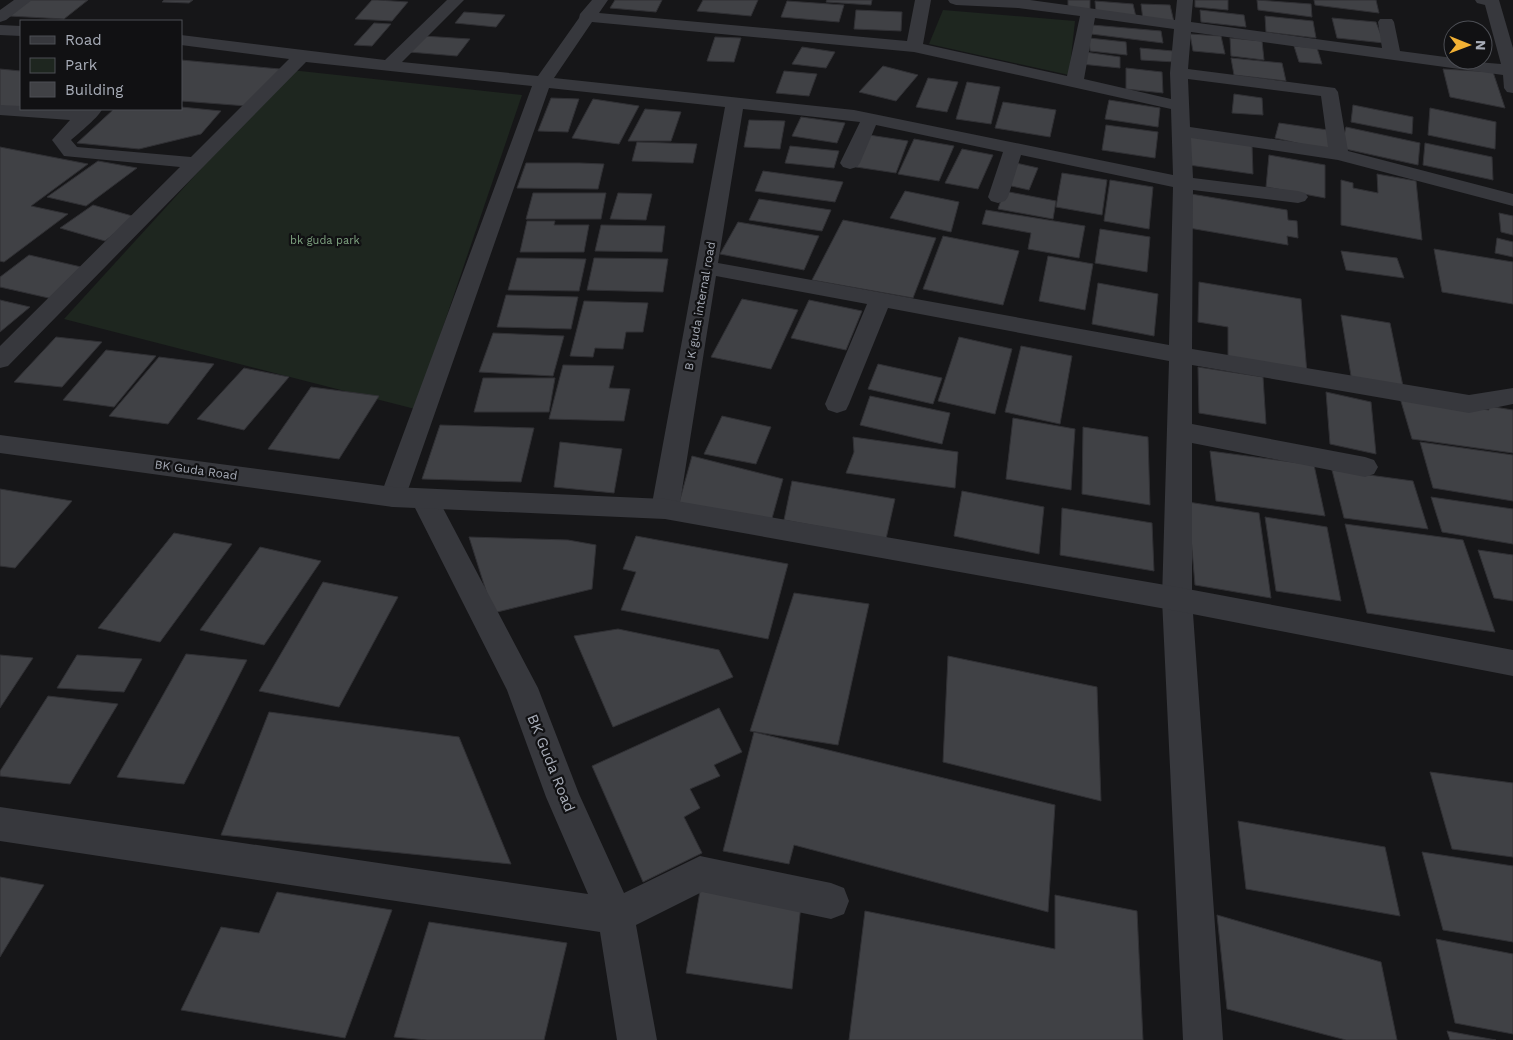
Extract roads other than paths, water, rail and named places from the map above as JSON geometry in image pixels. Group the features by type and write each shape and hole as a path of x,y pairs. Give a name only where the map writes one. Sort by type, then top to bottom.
{"street":[{"path":"0,17 24,0"},
{"path":"392,497 543,81 586,17 600,0"},
{"path":"914,47 923,0"},
{"path":"956,0 1018,2 1088,14 1182,25 1510,71"},
{"path":"1185,0 1179,73 1183,183 1177,599 1203,1040"},
{"path":"1483,0 1492,1 1513,88"},
{"path":"436,1 455,1"},
{"path":"390,64 455,1"},
{"path":"1075,81 1088,14"},
{"path":"586,17 914,47 1075,81 1181,118 1340,154 1513,200"},
{"path":"1386,22 1392,55"},
{"path":"0,30 20,31"},
{"path":"182,40 302,56 735,102 870,119 1183,183 1298,197"},
{"path":"0,360 302,56"},
{"path":"1179,73 1329,92 1340,154"},
{"name":"B K guda internal road","path":"664,509 735,102"},
{"path":"0,110 90,113"},
{"path":"90,113 61,140 71,152 196,163"},
{"path":"850,163 870,119"},
{"path":"998,196 1014,148"},
{"path":"707,268 1181,355 1469,404 1513,396"},
{"path":"837,404 881,299"},
{"path":"1179,431 1365,467"},
{"name":"BK Guda Road","path":"0,444 392,497 664,509 1177,599 1513,663"},
{"name":"BK Guda Road","path":"426,500 522,688 563,797 616,916 637,1040"},
{"path":"0,824 616,916 700,874 831,901"}],"park label":[{"name":"bk guda park","path":"325,240"}]}
